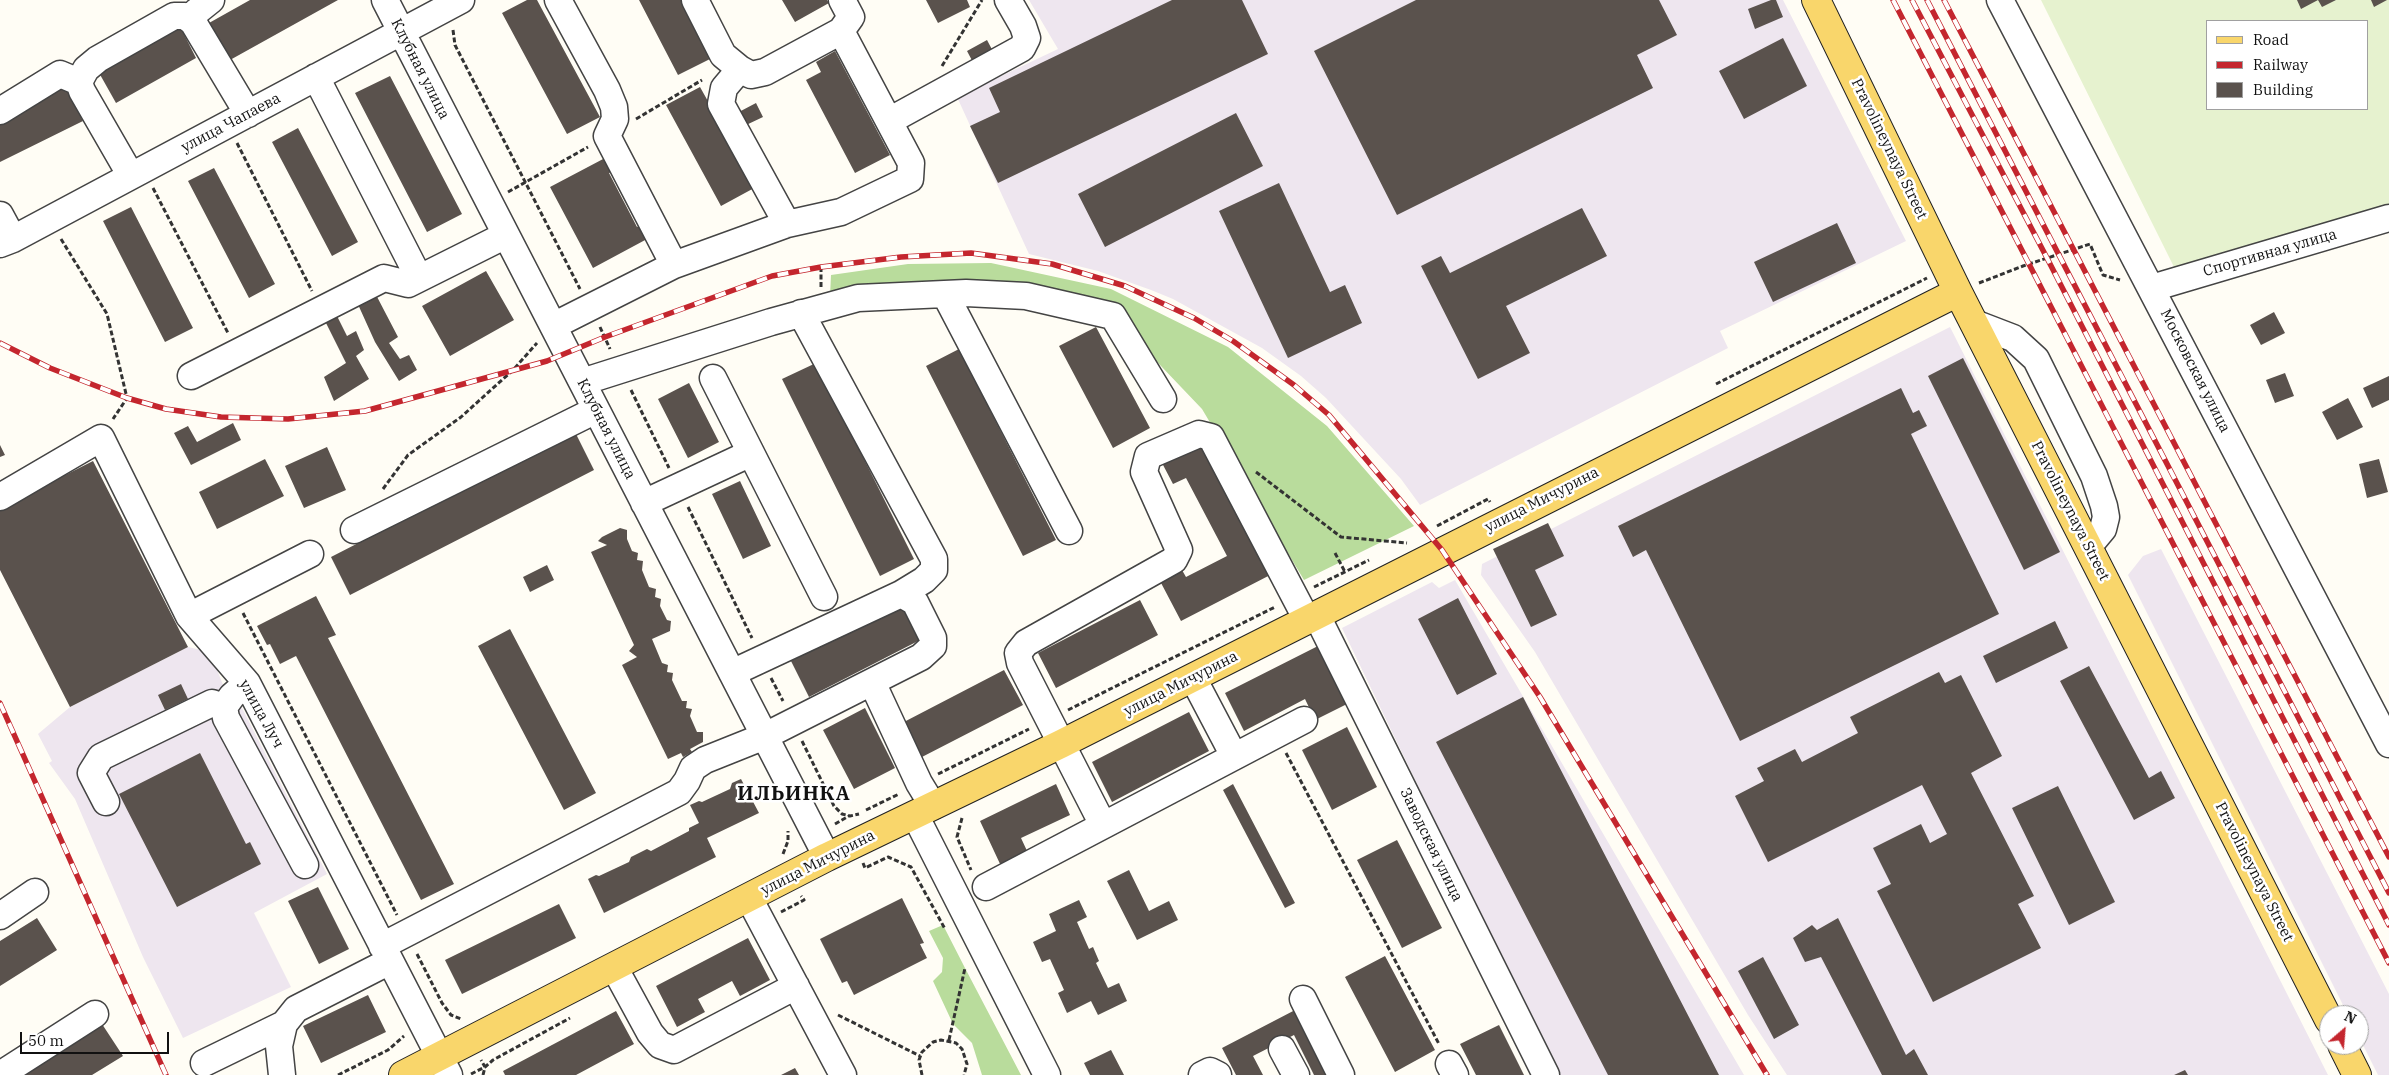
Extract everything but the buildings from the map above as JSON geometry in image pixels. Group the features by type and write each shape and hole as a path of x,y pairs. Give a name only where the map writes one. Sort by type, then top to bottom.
{"main road":[{"name":"Pravolineynaya Street","path":"1816,0 1958,292 2321,1005"},
{"name":"улица Мичурина","path":"403,1075 444,1066 614,967 853,844 922,802 1062,744 1193,678 1307,610 1438,539 1958,292"},
{"path":"2347,1055 2357,1075"}],"street":[{"path":"193,22 196,12 211,0"},
{"name":"Клубная улица","path":"385,0 827,857"},
{"path":"558,0 607,90 614,108 615,119 607,136 674,265"},
{"path":"696,0 723,55 740,69 751,75 765,72 841,31 850,16 842,0"},
{"path":"889,122 1022,48 1027,38 1023,26 1008,0"},
{"name":"Московская улица","path":"2000,0 2389,744"},
{"name":"улица Чапаева","path":"7,241 402,32 458,11"},
{"path":"137,173 82,91 79,82 86,69 98,59 174,16 185,16 193,22 238,119"},
{"path":"552,326 674,265 787,224 841,212 910,179 911,163 841,31"},
{"path":"740,69 724,88 720,104 787,224"},
{"path":"0,110 60,74 79,82"},
{"path":"316,77 419,278"},
{"path":"0,215 7,241"},
{"name":"Спортивная улица","path":"2152,288 2389,218"},
{"path":"191,376 384,278 408,284 506,235"},
{"path":"582,382 801,313 858,298 966,292 1026,296 1113,316 1163,399"},
{"path":"945,294 1069,530"},
{"path":"732,673 901,594 934,570 934,559 801,313"},
{"path":"1974,323 2014,338 2036,359 2094,476 2104,506 2106,517 2103,529 2088,547"},
{"path":"713,378 824,597"},
{"path":"354,530 596,410"},
{"name":"Заводская улица","path":"1049,719 1020,663 1018,653 1026,643 1174,560 1179,550 1144,472 1148,456 1199,434 1211,437 1307,610 1327,637 1546,1075"},
{"path":"0,497 101,438"},
{"name":"улица Луч","path":"101,438 189,616 247,683 444,1066"},
{"path":"644,503 751,453"},
{"path":"189,616 310,554"},
{"path":"204,1063 284,1024 296,1009 386,954 406,934 679,792 693,768 705,760 764,736 921,657 933,646 933,638 914,602 901,594"},
{"path":"1193,678 1234,756"},
{"path":"872,682 922,802 1046,1075"},
{"path":"224,707 247,683"},
{"path":"106,802 91,773 101,757 212,703 224,707"},
{"path":"224,707 226,718 305,864"},
{"path":"1049,719 1103,825"},
{"path":"986,887 1304,720"},
{"path":"0,916 35,892"},
{"path":"749,898 843,1075"},
{"path":"614,967 650,1033 660,1046 674,1050 796,986"},
{"path":"1303,999 1341,1075"},
{"path":"0,1075 95,1014"},
{"path":"282,1075 279,1046 284,1024"},
{"path":"1282,1049 1296,1075"},
{"path":"1202,1075 1210,1071 1218,1075"}],"path":[{"path":"936,74 982,0"},
{"path":"458,11 452,34 455,45 590,308 834,806 842,814 850,816 922,802 1049,719 1307,610 1345,572 1370,559"},
{"path":"238,119 322,310"},
{"path":"137,173 238,352"},
{"path":"49,220 107,314 127,398 101,438"},
{"path":"1958,292 2023,266 2090,244 2102,275 2152,288"},
{"path":"1716,384 1931,276"},
{"path":"381,492 408,455 461,417 481,400 513,370 552,326"},
{"path":"1250,468 1341,537 1405,542 1438,539 1488,499"},
{"path":"1396,547 1412,539"},
{"path":"1334,553 1345,572"},
{"path":"233,593 442,1003 452,1015 465,1020"},
{"path":"1277,734 1452,1069"},
{"path":"841,820 865,868 888,857 910,867 948,934"},
{"path":"961,959 970,976"},
{"path":"949,1040 965,968"},
{"path":"836,1014 920,1056"},
{"path":"483,1075 485,1067 493,1060 576,1015"},
{"path":"922,1075 919,1068 920,1056 927,1046 933,1042 949,1040 956,1043 966,1056 965,1075"}],"shaded area":[{"path":"1029,0 1783,0 1906,241 1720,331 1728,348 1420,505 1401,479 1326,398 1301,376 1262,348 1173,299 1151,290 1098,271 1029,254 957,97 1058,49"},
{"path":"1950,327 2328,1075 1787,1075 1748,1015 1535,652 1481,575 1482,564"},
{"path":"2161,549 2389,994 2389,1075 2378,1075 2368,1055 2369,1005 2343,1005 2128,575 2143,556"},
{"path":"1455,580 1744,1075 1557,1075 1342,628 1432,582 1439,588"},
{"path":"188,647 210,652 225,690 240,704 327,874 254,913 291,987 183,1038 143,957 75,799 49,763 52,761 38,734 70,707"}],"green space":[{"path":"2041,0 2389,0 2389,207 2174,267"},
{"path":"991,263 1111,289 1228,347 1327,426 1414,526 1304,580 1202,409 1140,344 1128,315 1059,292 830,297 831,275 908,264"},
{"path":"943,925 1021,1075 982,1075 972,1043 953,1024 933,981 942,972 943,958 929,931"}],"railway":[{"path":"1893,0 2389,963"},
{"path":"1912,0 2047,258 2389,925"},
{"path":"1927,0 2389,893"},
{"path":"1944,0 2389,857"},
{"path":"0,343 50,368 127,398 166,409 221,417 288,419 365,411 547,361 605,337 772,276 821,267 901,257 971,253 1052,264 1125,286 1194,318 1233,341 1294,385 1329,415 1442,550 1540,697 1767,1075"},
{"path":"0,703 166,1075"}],"district":[{"name":"ИЛЬИНКА","path":"794,794"}]}
